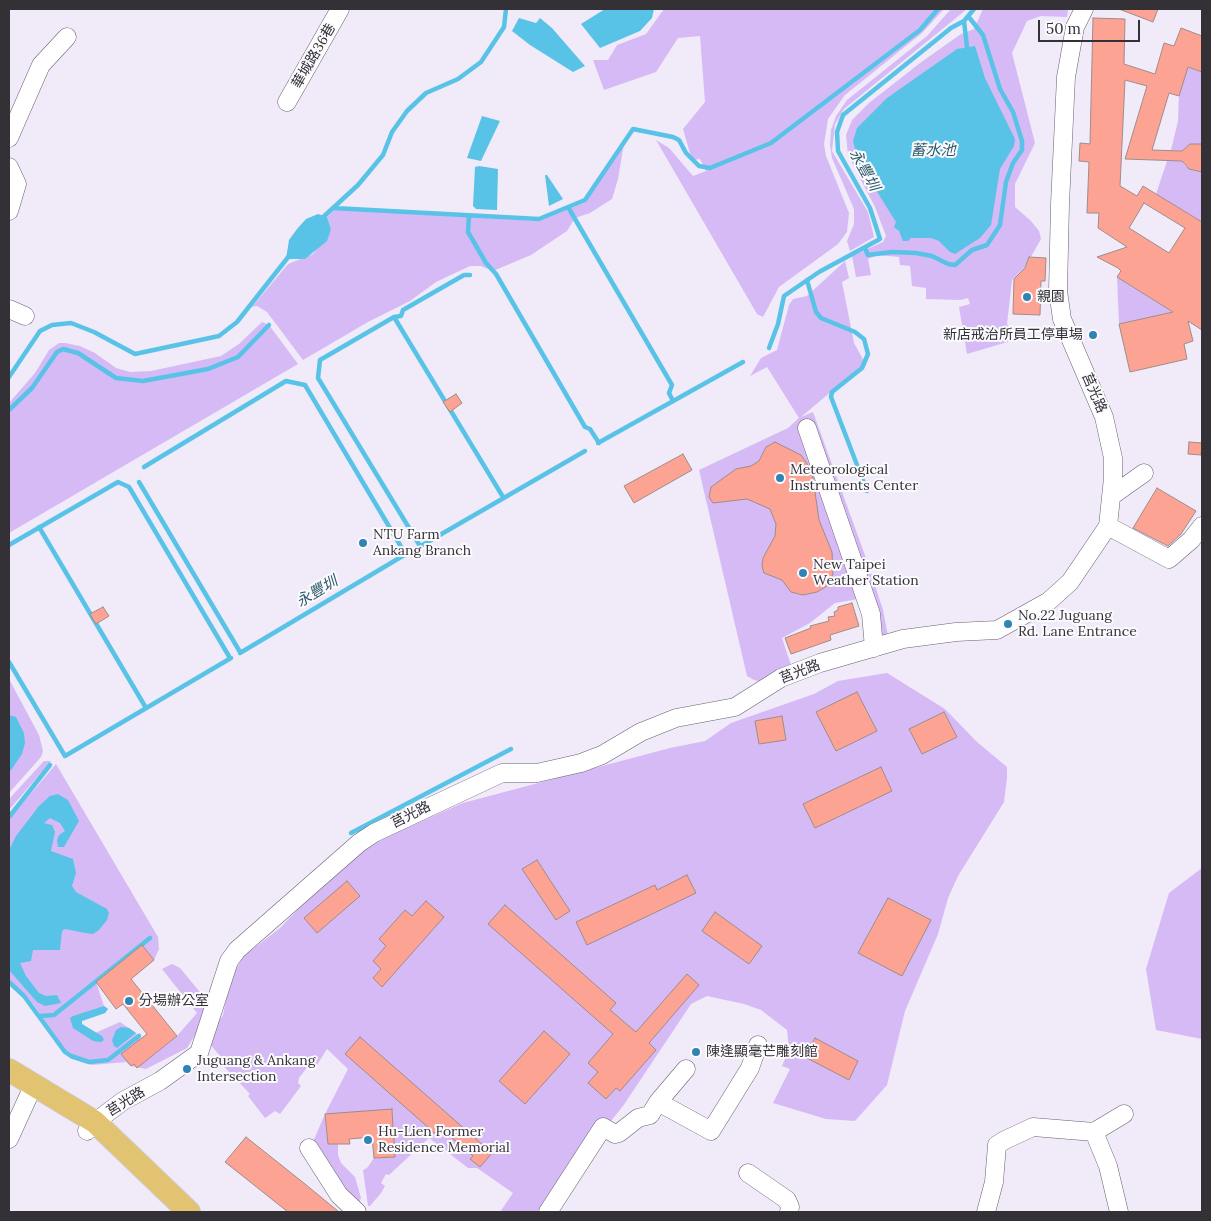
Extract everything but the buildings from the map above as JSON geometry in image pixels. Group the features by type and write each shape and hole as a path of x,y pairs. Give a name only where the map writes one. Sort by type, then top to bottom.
{"main road":[{"path":"9,1070 91,1126 189,1212"},
{"path":"9,1084 91,1126 176,1212"}],"lane":[{"name":"華城路36巷","path":"287,102 340,9"},
{"name":"莒光路","path":"91,1126 123,1101 160,1081 199,1053 228,961 237,950 359,843 413,813 502,773 537,772 581,763 602,756 650,728 676,718 735,707 781,678 820,663 902,640 956,632 997,630 1026,616 1049,601 1070,582 1108,526 1113,495 1114,458 1104,417 1062,319 1058,291 1065,92 1075,27 1084,9"},
{"path":"9,138 41,65 67,37"},
{"path":"9,167 17,184 9,211"},
{"path":"806,428 871,614 874,648"},
{"path":"1113,495 1144,473"},
{"path":"1108,526 1169,559 1191,540 1202,526"},
{"path":"658,1102 711,1131 750,1068 758,1045"},
{"path":"548,1212 603,1127 615,1134 619,1133 638,1118 650,1115 658,1102 686,1069"},
{"path":"9,1139 29,1095"},
{"path":"986,1212 994,1182 997,1146 1005,1140 1033,1128 1094,1132 1124,1114"},
{"path":"1094,1132 1108,1166 1119,1212"},
{"path":"309,1148 339,1194 357,1212"},
{"path":"748,1173 786,1200 790,1209"}],"shaded area":[{"path":"664,9 944,9 922,33 845,95 828,119 824,144 826,156 849,213 847,232 838,244 779,287 763,317 757,314 656,140 669,148 693,176 706,171 700,159 692,160 683,129 705,102 700,36 678,38 656,72 604,90 593,60 608,60 617,45 646,34"},
{"path":"951,9 967,9 844,109 835,124 832,151 868,212 874,237 850,251 847,241 854,224 854,209 832,158 830,145 831,130 836,116 847,100 927,36"},
{"path":"983,9 1068,9 1067,17 1041,16 1027,21 1012,53 1035,143 1015,184 1015,207 1031,221 1039,231 1041,239 1025,267 1012,280 1007,324 1013,337 1011,341 967,354 959,307 970,304 968,298 960,300 926,299 926,288 912,286 910,266 900,265 899,257 877,255 868,259 871,275 856,277 852,256 883,242 886,236 875,207 848,155 846,135 852,120 869,103 961,34 974,29"},
{"path":"1185,66 1201,72 1202,68 1202,145 1190,144 1182,151 1171,150 1178,121 1179,96"},
{"path":"624,143 618,179 612,199 590,213 575,218 567,231 531,255 493,271 481,266 470,266 436,282 410,301 368,322 303,360 267,312 257,306 252,307 288,264 313,254 331,229 327,217 336,209 538,221 584,203"},
{"path":"1167,161 1182,161 1185,166 1195,171 1202,168 1202,222 1156,194"},
{"path":"845,261 849,278 842,282 854,343 865,363 801,417 813,412 866,558 883,610 888,636 872,640 858,599 835,603 810,623 782,638 792,668 762,682 747,676 699,470 788,428 799,418 767,367 750,376 761,358 777,350 789,305 793,299 807,296"},
{"path":"1117,277 1173,312 1119,324"},
{"path":"262,322 269,325 298,364 9,533 9,403 35,373 49,350 59,343 80,346 95,353 116,368 130,372 151,371 221,356 239,344"},
{"path":"887,673 945,709 977,742 1007,767 1007,778 1004,802 958,876 948,898 938,934 905,1011 887,1085 855,1121 826,1119 773,1103 790,1069 782,1066 789,1049 787,1030 761,1010 744,1004 707,996 691,1004 623,1106 537,1212 500,1212 513,1193 477,1168 468,1168 429,1138 389,1175 386,1174 381,1183 385,1186 370,1206 368,1206 363,1170 367,1168 374,1158 395,1156 394,1138 396,1132 393,1128 392,1110 325,1115 328,1144 338,1143 338,1155 341,1163 355,1177 361,1198 358,1205 348,1196 312,1144 325,1114 348,1069 327,1049 317,1065 312,1061 299,1078 298,1083 301,1086 280,1114 275,1111 265,1118 248,1096 250,1094 218,1060 221,1057 209,1043 204,1043 223,1015 230,980 243,957 280,928 307,900 362,852 388,836 463,803 670,748 705,741 731,723 814,694 838,681"},
{"path":"9,679 39,735 43,751 41,757 9,793"},
{"path":"44,761 51,761 9,810 9,799"},
{"path":"56,764 158,937 159,949 154,960 142,945 96,982 104,1006 108,1009 105,1013 82,1021 82,1024 95,1033 120,1022 136,1033 154,1055 177,1036 197,1013 162,969 172,964 180,968 209,1003 203,1022 187,1048 146,1069 131,1066 126,1062 92,1065 72,1059 64,1053 41,1020 43,1018 33,1004 9,980 9,819"},
{"path":"1202,868 1202,1039 1156,1030 1146,969 1169,893"}],"water":[{"path":"605,9 654,9 652,18 640,31 600,48 581,24"},
{"path":"519,18 536,23 540,18 552,28 585,66 573,72 530,45 512,31"},
{"name":"蓄水池","path":"975,46 985,78 1015,139 1014,146 1000,169 991,225 980,238 955,254 950,252 939,241 931,238 911,238 908,241 903,241 899,231 894,227 896,222 859,163 853,141 857,128 887,98 957,49"},
{"path":"482,116 500,121 481,161 467,158"},
{"path":"475,167 498,169 497,210 476,209 473,206"},
{"path":"545,175 547,175 563,199 549,206"},
{"path":"318,214 327,217 331,229 327,241 305,259 286,259 289,240 306,219"},
{"path":"9,715 16,717 24,733 25,743 22,754 9,773"},
{"path":"58,794 68,800 79,821 64,847 58,847 57,840 59,835 65,831 60,823 50,818 44,823 52,825 55,832 51,851 73,859 76,873 72,886 76,892 107,909 109,913 107,920 93,934 65,929 62,931 60,950 33,950 31,961 20,963 26,976 39,993 46,996 57,995 61,1003 45,1006 37,1002 9,970 9,850 16,836 39,806 50,796"},
{"path":"104,1006 108,1009 105,1013 82,1021 82,1024 102,1036 104,1040 101,1042 93,1041 73,1028 70,1018"},
{"path":"121,1027 129,1028 136,1033 117,1048 112,1040 116,1030"}],"waterway":[{"path":"320,220 358,185 383,155 392,132 407,111 426,93 458,79 481,62 504,27 506,9"},
{"path":"333,208 539,219 585,200 633,129 673,137 679,140 686,153 699,166 710,168 771,143 920,30 938,9"},
{"name":"永豐圳","path":"769,348 778,324 784,296 819,272 880,239 870,208 838,151 837,132 843,115 951,28 964,21 974,9"},
{"path":"865,248 868,255 892,252 916,253 932,256 948,264 955,265 972,250 987,245 1000,225 1006,182 1013,163 1022,150 1022,141 1013,112 1000,89 983,35 968,16"},
{"path":"964,21 967,47"},
{"path":"568,207 672,385 669,393 673,401"},
{"path":"469,216 468,232 486,263 496,274 585,427 590,429 599,443"},
{"path":"9,377 40,331 52,325 71,323 94,332 135,354 219,336 237,322 289,256"},
{"path":"394,317 401,316 403,310 464,275 470,275"},
{"path":"807,280 816,312 821,318 855,332 864,339 868,354 862,368 832,392 831,397 867,491"},
{"path":"420,546 318,378 320,360 394,317 503,497"},
{"path":"9,410 32,388 57,352 63,349 78,353 116,378 143,381 208,369 238,357 269,325"},
{"name":"永豐圳","path":"598,443 743,362"},
{"path":"144,467 286,381 305,385 406,555"},
{"name":"永豐圳","path":"419,547 585,451"},
{"path":"9,545 118,482 129,487 230,658"},
{"path":"139,482 240,652"},
{"path":"39,527 146,708"},
{"name":"永豐圳","path":"240,653 406,554"},
{"name":"永豐圳","path":"9,662 65,756 231,658"},
{"path":"351,833 511,749"},
{"name":"永豐圳","path":"9,817 50,765"},
{"path":"40,1016 54,1015 150,938"},
{"path":"9,982 24,996 65,1052 71,1056 89,1062 108,1060 139,1036"}],"place":[{"name":"親園","path":"1027,297"},
{"name":"新店戒治所員工停車場","path":"1093,335"},
{"name":"Meteorological Instruments Center","path":"780,478"},
{"name":"NTU Farm Ankang Branch","path":"363,543"},
{"name":"New Taipei Weather Station","path":"803,573"},
{"name":"No.22 Juguang Rd. Lane Entrance","path":"1008,624"},
{"name":"分場辦公室","path":"129,1001"},
{"name":"陳逢顯毫芒雕刻館","path":"696,1052"},
{"name":"Juguang & Ankang Intersection","path":"187,1069"},
{"name":"Hu-Lien Former Residence Memorial","path":"368,1140"}]}
